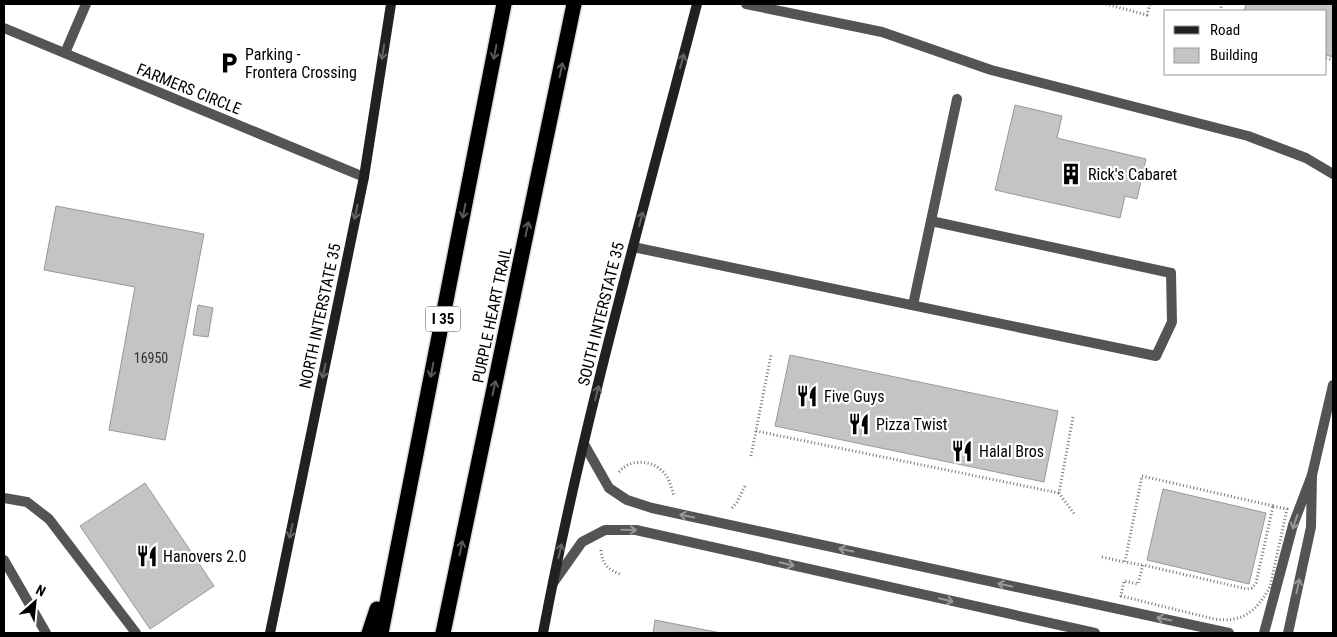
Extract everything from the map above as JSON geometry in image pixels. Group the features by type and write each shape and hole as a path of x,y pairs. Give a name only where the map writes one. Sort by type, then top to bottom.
{"highway":[{"name":"I 35","path":"381,633 504,4"},
{"name":"PURPLE HEART TRAIL","path":"443,633 574,4"},
{"path":"369,633 401,529"}],"main road":[{"name":"NORTH INTERSTATE 35","path":"270,633 364,177 391,4"},
{"name":"SOUTH INTERSTATE 35","path":"543,633 552,584 584,444 697,4"}],"street":[{"path":"65,54 86,4"},
{"path":"746,4 882,32 991,70 1248,136 1306,158 1333,174"},
{"name":"FARMERS CIRCLE","path":"4,28 364,177"},
{"path":"913,305 957,99"},
{"path":"634,247 1156,356 1172,322 1171,273 931,221"},
{"path":"1264,633 1294,525 1312,475 1333,385"},
{"path":"584,444 609,488 628,500 652,508 1228,633"},
{"path":"1288,633 1311,527 1312,475"},
{"path":"4,498 27,502 49,518 136,633"},
{"path":"552,584 582,542 605,530 636,530 1095,633"},
{"path":"4,560 46,633"}],"path":[{"path":"1106,4 1147,15 1150,4"},
{"path":"751,456 771,355"},
{"path":"1059,492 1073,417"},
{"path":"756,431 1059,492 1075,515"},
{"path":"616,477 621,470 636,462 656,466 667,478 674,496"},
{"path":"1125,562 1142,476 1287,509 1270,588 1264,598 1248,614 1237,619 1214,619 1121,596 1124,581 1138,584 1143,565"},
{"path":"1102,557 1247,589 1252,588 1256,583 1273,506"},
{"path":"602,542 602,559 611,570 620,574"}],"building":[{"path":"1246,4 1333,4 1333,57 1327,55 1327,10 1244,10"},
{"name":"Rick's Cabaret","path":"1015,105 1062,116 1057,138 1146,159 1137,199 1125,196 1120,218 995,190"},
{"path":"56,206 204,234 165,440 109,430 135,287 44,270"},
{"path":"198,305 213,308 208,337 193,335"},
{"path":"790,355 1058,411 1044,482 775,426"},
{"name":"Hanovers 2.0","path":"145,483 214,586 150,629 80,526"},
{"path":"1163,489 1266,513 1249,584 1147,560"},
{"path":"655,620 721,633 653,633"}],"place":[{"name":"Parking - Frontera Crossing","path":"229,63"},
{"name":"Rick's Cabaret","path":"1071,174"},
{"name":"Five Guys","path":"807,396"},
{"name":"Pizza Twist","path":"859,424"},
{"name":"Halal Bros","path":"962,451"},
{"name":"Hanovers 2.0","path":"147,556"}]}
